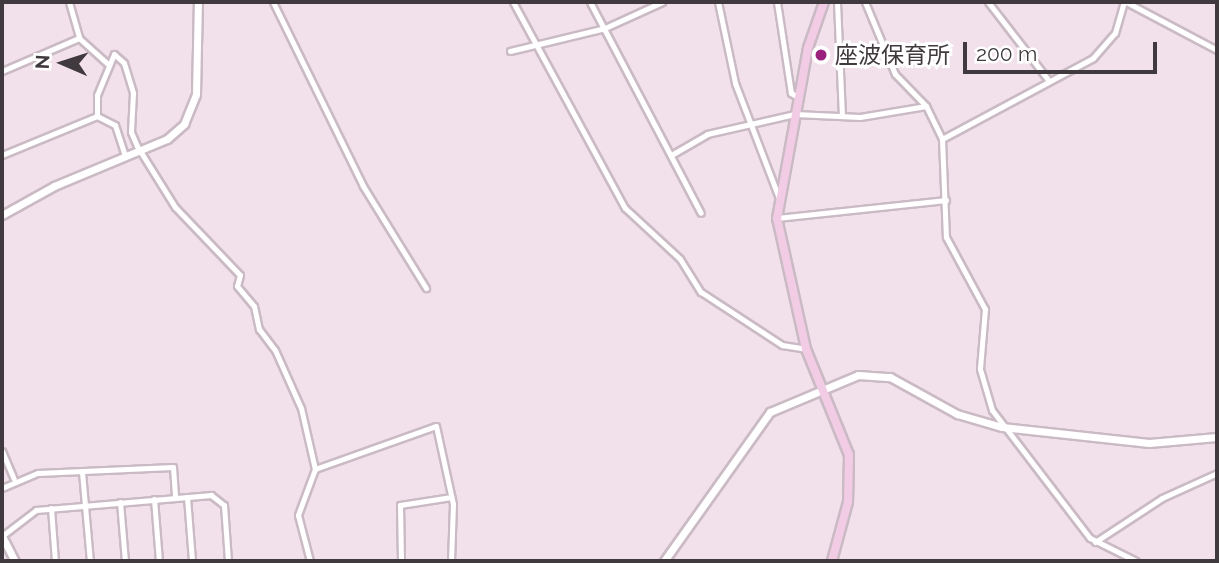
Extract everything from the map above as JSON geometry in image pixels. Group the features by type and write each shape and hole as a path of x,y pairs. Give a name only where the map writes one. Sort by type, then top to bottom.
{"main road":[{"path":"824,2 798,97 777,218 806,349 823,386 851,470 832,561"}],"street":[{"path":"69,2 79,38 108,64"},
{"path":"2,215 177,132 194,107 198,2"},
{"path":"272,2 363,186 426,288"},
{"path":"513,2 625,208 680,259 701,292 782,345 806,349"},
{"path":"590,2 673,154 701,213"},
{"path":"510,51 538,47 605,28 662,2"},
{"path":"718,2 735,83 779,198"},
{"path":"777,2 791,93 798,97"},
{"path":"837,2 842,116"},
{"path":"865,2 895,74 926,106 942,139 948,245 985,309 980,369 1002,427 1095,542 1136,561"},
{"path":"988,2 1049,81"},
{"path":"942,139 1105,48 1125,2 1217,50"},
{"path":"2,71 79,38"},
{"path":"97,116 108,64 114,54 124,63 135,103 131,132 176,207 240,275 237,286 254,306 259,329 275,350 301,408 316,468 298,515 310,561"},
{"path":"673,154 707,134 795,114 842,116 926,106"},
{"path":"2,155 97,116 115,125 125,156"},
{"path":"777,218 946,200"},
{"path":"664,561 759,423 792,398 858,375 890,377 957,414 1002,427 1149,443 1217,437"},
{"path":"316,468 436,426 451,497 451,561"},
{"path":"2,451 13,479"},
{"path":"2,488 13,479 173,467 175,498"},
{"path":"82,472 90,561"},
{"path":"1095,542 1162,498 1217,473"},
{"path":"15,561 2,536 26,514 51,508 211,495 221,502 228,561"},
{"path":"187,497 192,561"},
{"path":"401,561 400,505 451,497"},
{"path":"154,499 159,561"},
{"path":"120,502 125,561"},
{"path":"51,508 55,561"}],"place":[{"name":"座波保育所","path":"821,55"}]}
